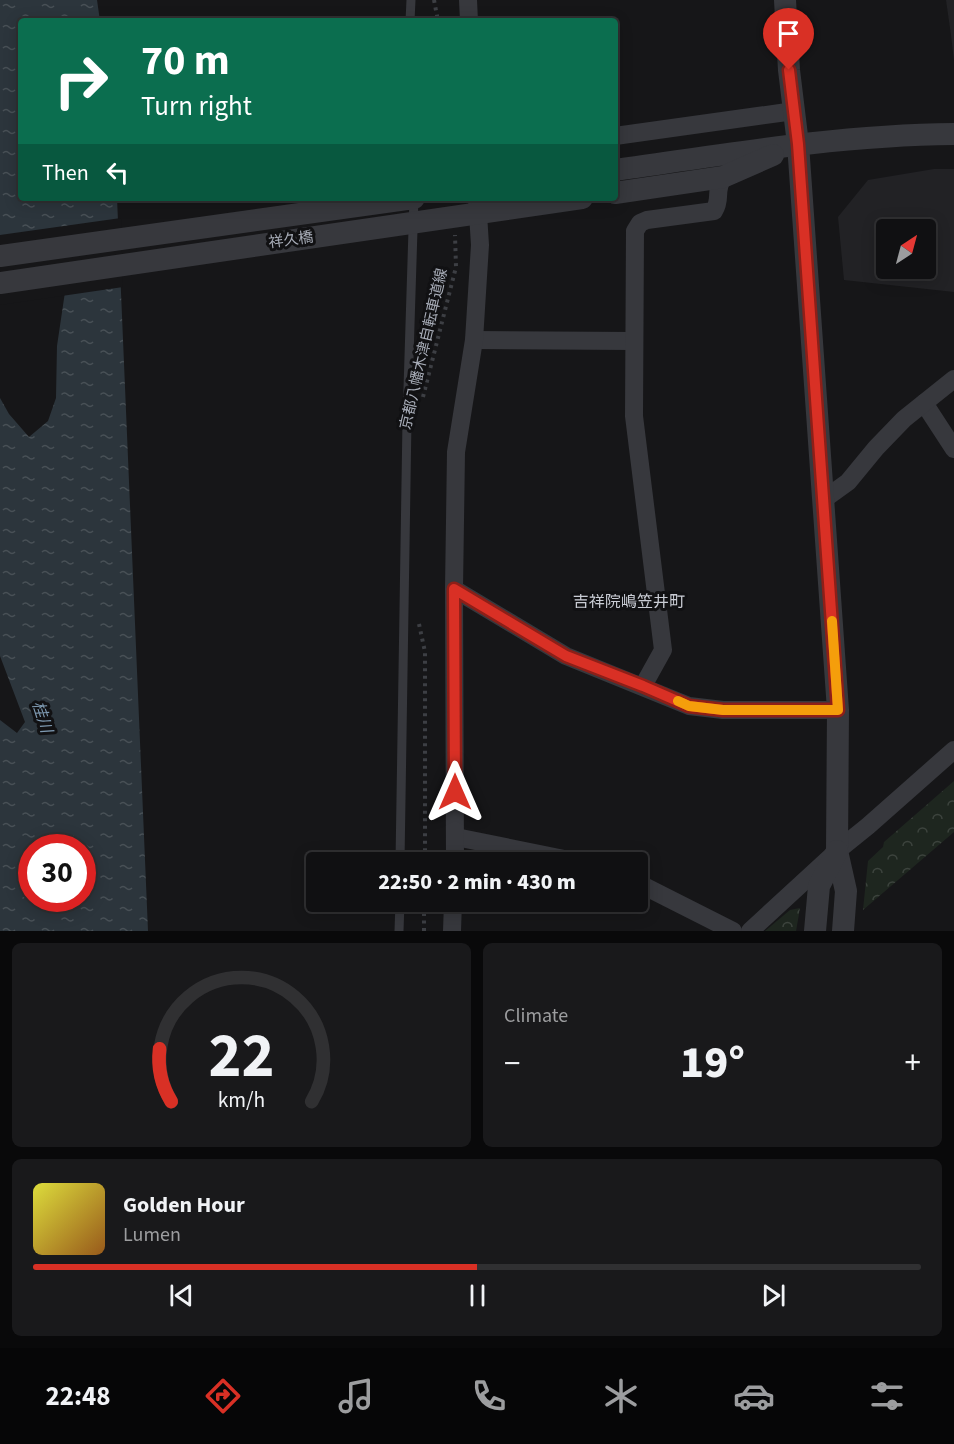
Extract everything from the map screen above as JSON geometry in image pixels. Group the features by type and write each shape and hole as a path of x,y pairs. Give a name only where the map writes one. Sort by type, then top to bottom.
{"street":[{"path":"468,0 469,18"},
{"path":"785,0 798,144 838,710 837,851 846,891 843,931"},
{"path":"618,136 794,111"},
{"path":"618,170 798,144 904,134 954,134"},
{"path":"618,193 720,178 798,144"},
{"path":"643,686 663,650 634,416 635,231 640,223 646,220 714,211 718,204 717,186 720,178"},
{"name":"祥久橋","path":"0,256 393,201"},
{"path":"455,852 456,452 474,340 480,245 477,201"},
{"name":"祥久橋","path":"0,283 561,201"},
{"path":"474,340 634,341"},
{"path":"823,500 848,482 904,419 954,379"},
{"path":"924,403 954,449"},
{"path":"454,589 566,656 689,706 723,710 838,710"},
{"path":"750,931 837,851 954,750"},
{"path":"456,837 530,852"},
{"path":"815,931 819,886 837,851"},
{"path":"648,888 733,931"},
{"path":"452,931 453,912"}],"lane":[{"path":"410,18 411,0"},
{"path":"400,852 406,420 414,201"},
{"path":"399,931 400,912"}],"path":[{"path":"434,0 437,18"},
{"name":"京都八幡木津自転車道線","path":"420,408 456,267 454,232"},
{"path":"418,620 425,652 425,852"},
{"path":"424,912 424,931"}],"shaded area":[{"path":"946,0 954,0 954,61 951,35"},
{"path":"934,169 954,169 954,292 844,280 838,217 868,180"}],"green space":[{"path":"954,781 954,832 863,910 868,861 883,847 884,842"},
{"path":"800,908 796,931 765,931 790,910"}],"water":[{"name":"桂川","path":"0,0 97,0 100,18 18,18 18,201 117,201 148,931 0,931 0,720 17,733 25,722 0,656 0,398 9,414 29,437 48,421 56,398 57,346 65,292 0,302"}],"pier":[{"path":"121,218 123,287 0,305 0,235"}],"slow traffic":[{"path":"678,701 689,706 723,710 838,710 832,621"}],"district":[{"name":"吉祥院嶋笠井町","path":"629,602"}],"route":[{"path":"455,792 454,589 566,656 689,706 723,710 838,710 798,144 789,70"}]}
